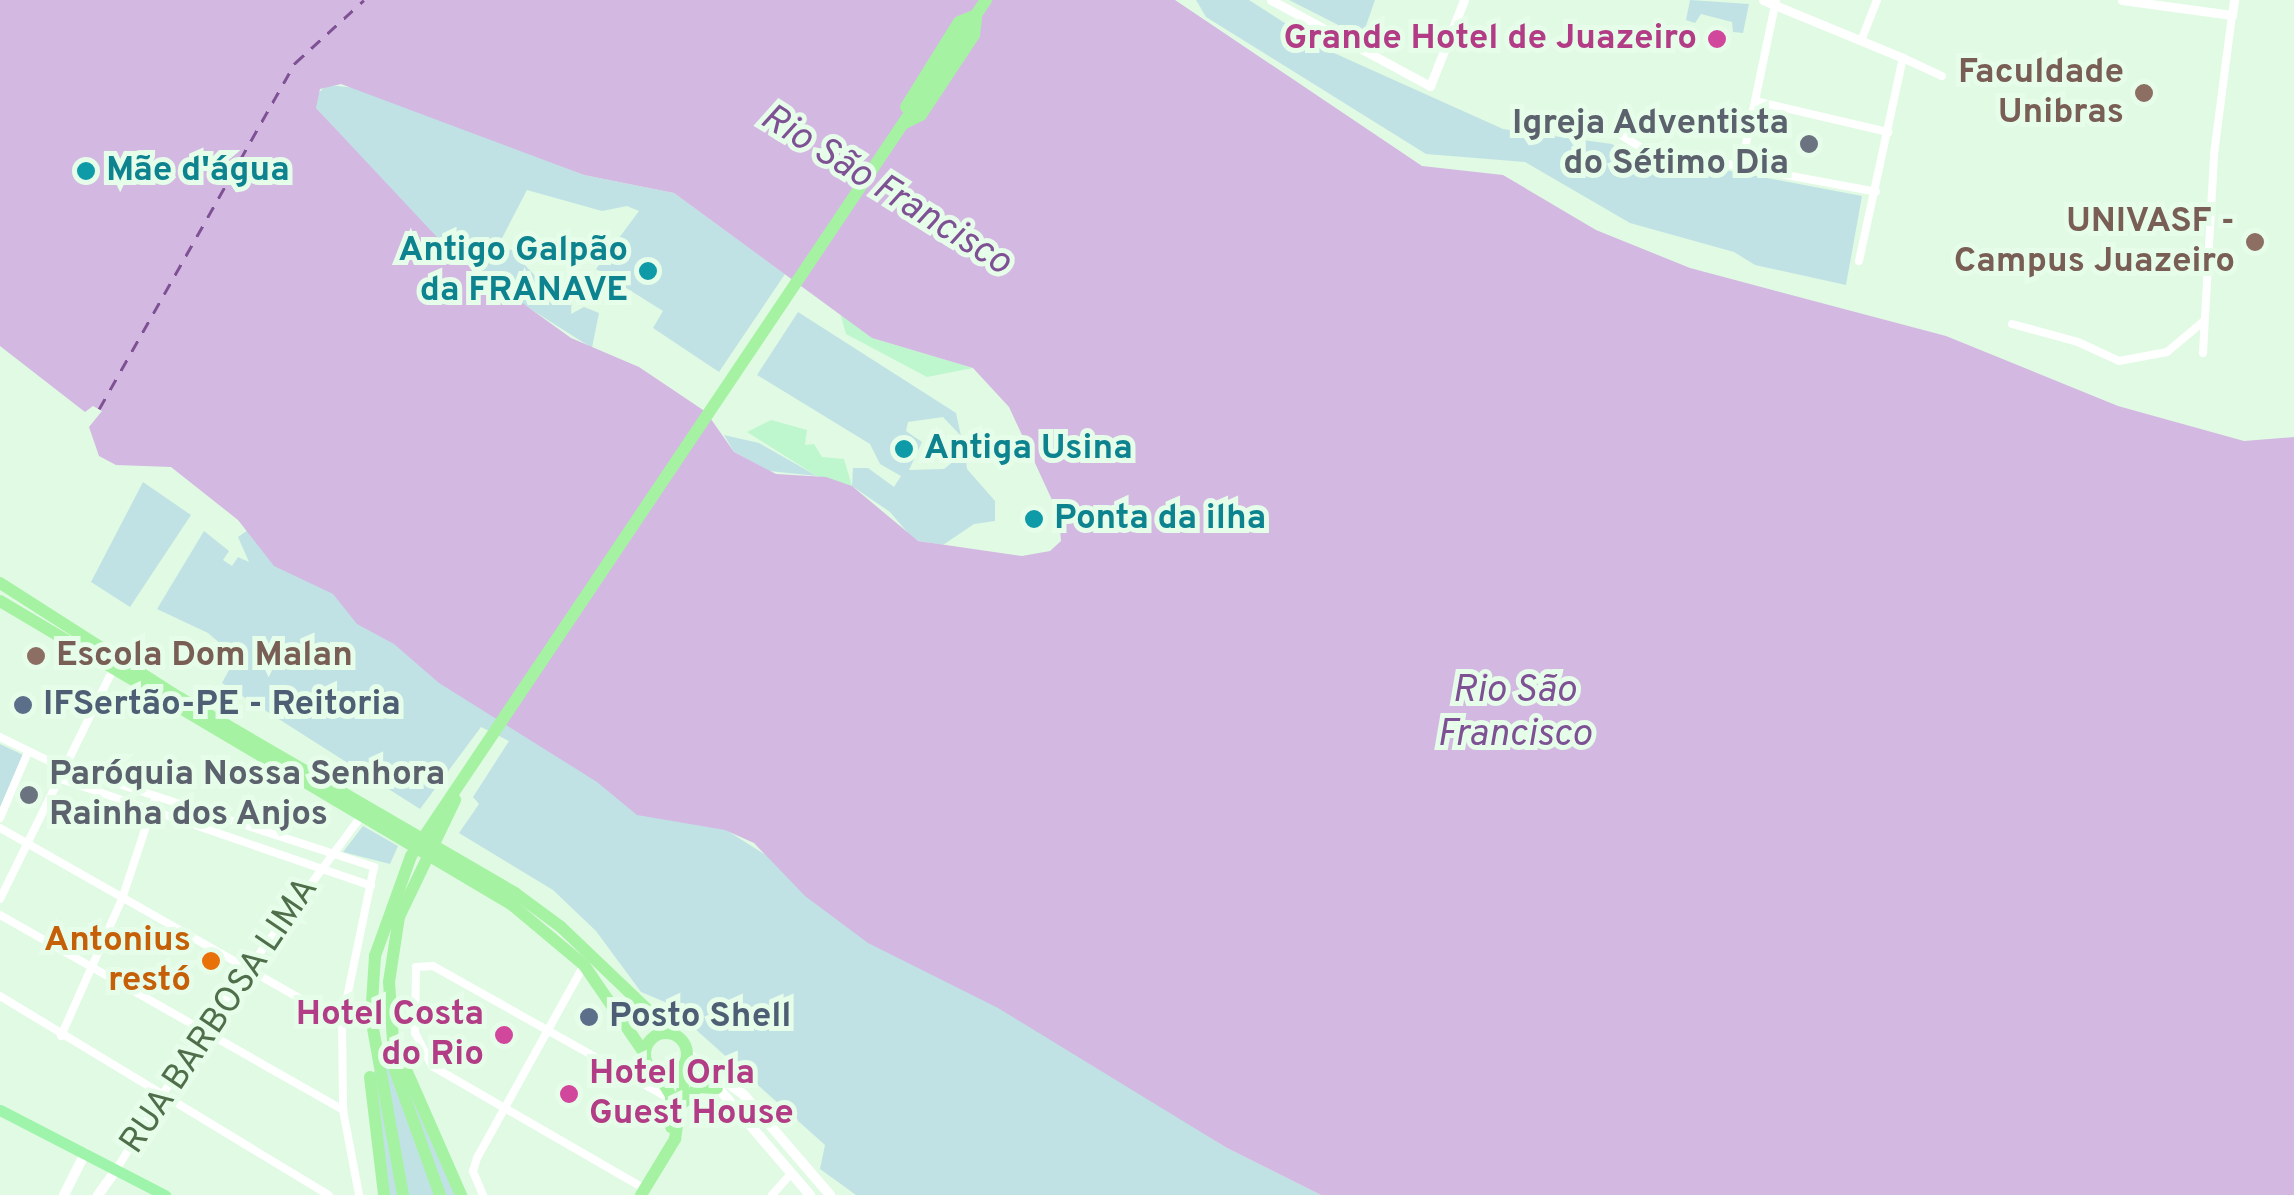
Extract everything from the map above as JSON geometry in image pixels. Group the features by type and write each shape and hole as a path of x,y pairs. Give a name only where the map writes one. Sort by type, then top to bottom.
{"highway":[{"path":"384,1195 372,1050 376,956 416,859 903,124 907,103 959,22 976,15 986,0"},
{"path":"0,582 180,698 515,893 561,926 672,1033 688,1056 672,1074"},
{"path":"0,601 511,904 584,965 645,1054 672,1074 678,1102 675,1138 639,1191"},
{"path":"416,859 393,944 391,1030 395,1070 440,1195"},
{"path":"391,1030 461,1195"},
{"path":"645,1054 653,1036 672,1033"},
{"path":"372,1050 403,1195"},
{"path":"672,1074 678,1102"},
{"path":"678,1102 698,1087 717,1088"}],"main road":[{"path":"688,1056 744,1095 830,1195"},
{"path":"672,1074 717,1088 760,1131 790,1175 810,1195"},
{"path":"0,1110 165,1195"},
{"path":"64,1195 85,1153"},
{"path":"98,1195 116,1170"}],"street":[{"path":"1270,0 1430,86 1464,0"},
{"path":"1763,0 1942,76"},
{"path":"1861,41 1877,0"},
{"path":"2122,0 2232,15"},
{"path":"2203,354 2234,0"},
{"path":"1742,163 1775,2"},
{"path":"1859,261 1903,58"},
{"path":"1755,101 1888,132"},
{"path":"1620,136 1642,148 1742,163 1876,192"},
{"path":"2012,324 2078,342 2119,361 2167,352 2204,321"},
{"path":"0,899 113,669"},
{"path":"0,737 51,762 334,852 374,871 342,1022 343,1110 358,1195"},
{"path":"0,818 28,752"},
{"path":"51,762 61,779 370,886"},
{"path":"61,1036 122,898 156,796"},
{"name":"RUA BARBOSA LIMA","path":"116,1170 200,1034 362,815"},
{"path":"0,828 250,966 342,1022"},
{"path":"0,915 200,1034 343,1110"},
{"path":"483,1195 473,1168 502,1108 584,965"},
{"path":"639,1191 432,1066 415,1034 414,978 418,966 433,966 678,1102"},
{"path":"0,996 159,1096 328,1195"},
{"path":"772,1195 790,1175"}],"shaded area":[{"path":"1196,0 1249,0 1325,49 1503,129 1612,144 1634,162 1730,171 1862,196 1846,285 1755,265 1734,252 1630,223 1525,162 1426,154 1206,17"},
{"path":"1289,0 1375,0 1362,37"},
{"path":"1690,0 1749,4 1743,33 1733,32 1732,22 1701,14 1695,23 1686,20"},
{"path":"327,85 358,88 584,175 674,193 785,274 719,372 653,328 663,311 596,269 639,211 627,206 602,211 527,190 500,242 509,250 525,249 523,263 537,278 572,292 571,314 584,307 599,313 592,348 483,279 422,224 316,108 317,94"},
{"path":"798,312 956,413 961,436 943,417 908,422 906,431 922,442 909,470 944,469 965,452 967,469 995,501 995,521 974,524 943,545 914,540 890,512 852,486 853,468 868,468 894,487 901,476 880,464 870,444 757,375"},
{"path":"724,435 759,443 817,476 769,471 734,452"},
{"path":"143,482 191,515 130,607 91,582"},
{"path":"251,528 1227,1148 1321,1195 856,1195 820,1169 825,1145 665,1002 641,992 596,931 553,890 459,833 479,804 473,797 509,741 481,727 420,809 222,683 236,657 208,633 157,609 204,531 229,551 223,560 232,566 238,557 249,562 238,537"},
{"path":"0,744 23,755 0,807"},
{"path":"363,826 398,846 390,864 343,852"},
{"path":"395,1051 458,1195 389,1195 373,1073"}],"sand":[{"path":"840,313 872,338 973,368 927,377 846,334"},
{"path":"771,420 807,430 805,445 814,444 822,457 844,459 852,486 817,476 747,432"}],"water":[{"name":"Rio São Francisco","path":"0,0 1175,0 1422,166 1503,175 1596,230 1690,268 1946,336 2118,406 2244,441 2294,437 2294,1195 1321,1195 1227,1148 998,1008 868,943 805,896 754,843 725,830 637,815 597,782 439,683 394,644 357,624 333,594 274,566 238,520 171,467 116,465 99,456 89,427 102,411 93,406 85,412 0,346","holes":["341,84 584,175 674,193 872,338 973,368 1009,407 1059,515 1061,541 1050,551 1022,556 918,541 852,486 826,477 776,474 734,452 706,412 639,367 571,338 450,251 316,108 320,89"]}],"ferry route":[{"path":"99,409 295,63 364,0"}],"place":[{"name":"Grande Hotel de Juazeiro","path":"1717,39"},
{"name":"Faculdade Unibras","path":"2144,93"},
{"name":"Igreja Adventista do Sétimo Dia","path":"1809,144"},
{"name":"Mãe d'água","path":"86,171"},
{"name":"UNIVASF - Campus Juazeiro","path":"2255,242"},
{"name":"Antigo Galpão da FRANAVE","path":"648,271"},
{"name":"Antiga Usina","path":"904,449"},
{"name":"Ponta da ilha","path":"1034,519"},
{"name":"Escola Dom Malan","path":"36,656"},
{"name":"IFSertão-PE - Reitoria","path":"23,705"},
{"name":"Paróquia Nossa Senhora Rainha dos Anjos","path":"29,795"},
{"name":"Antonius restó","path":"211,961"},
{"name":"Posto Shell","path":"589,1017"},
{"name":"Hotel Costa do Rio","path":"504,1035"},
{"name":"Hotel Orla Guest House","path":"569,1094"}]}
